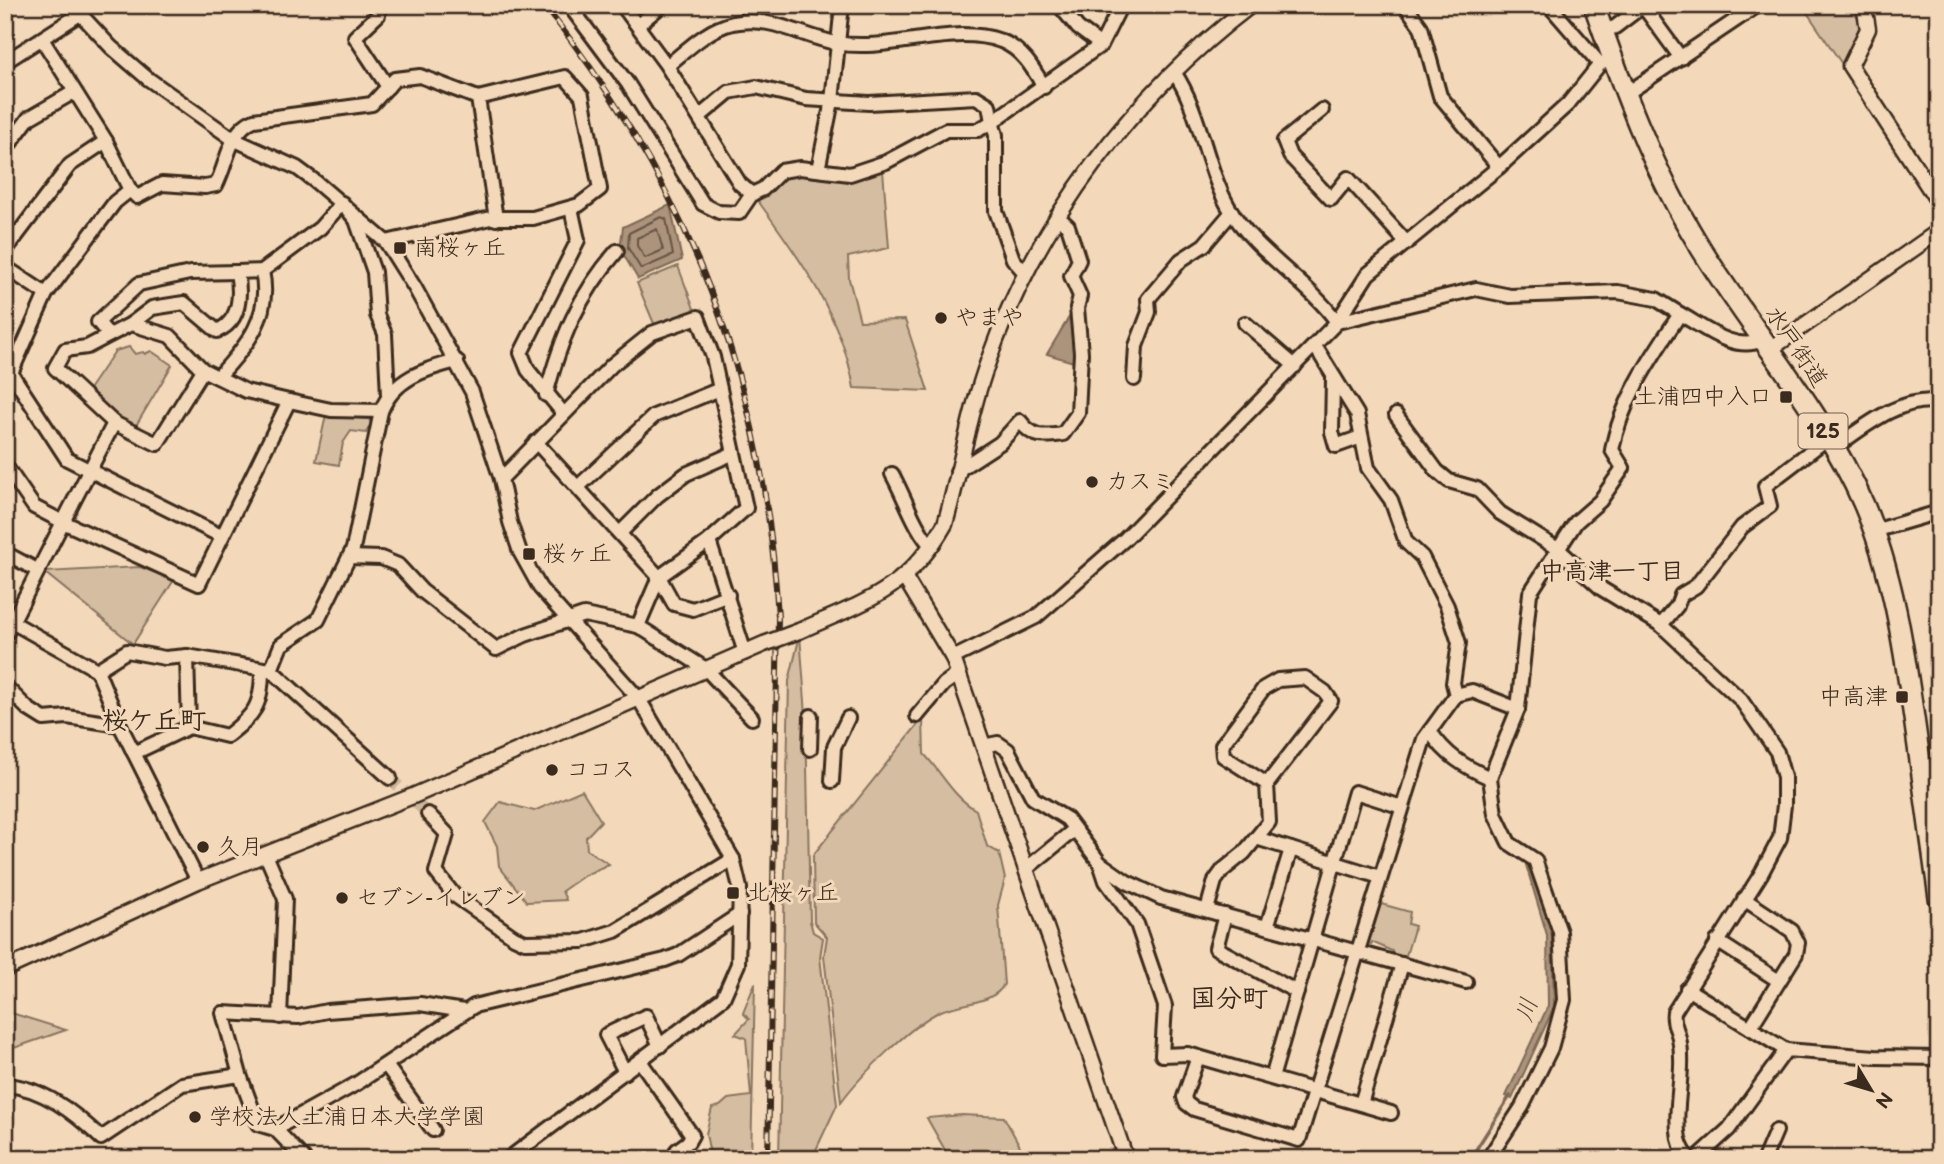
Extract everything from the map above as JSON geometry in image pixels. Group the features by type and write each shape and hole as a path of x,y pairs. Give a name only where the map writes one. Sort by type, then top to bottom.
{"highway":[{"name":"水戸街道","path":"1594,5 1602,31 1606,61 1626,94 1673,201 1831,443 1874,531 1892,584 1902,634 1938,892"}],"street":[{"path":"569,5 628,84 704,204 719,212 738,213 752,194 763,189 780,171 818,170 850,174 886,162 946,130 978,130 1044,87 1101,45 1121,5"},
{"path":"622,5 667,66 740,184 752,194"},
{"path":"638,25 662,5"},
{"path":"818,170 832,101 842,5"},
{"path":"1059,5 1078,28 1101,45"},
{"path":"5,969 198,881 852,610 905,578 932,546 945,524 988,360 1026,273 1057,216 1129,117 1203,43 1251,5"},
{"path":"1405,5 1421,27 1440,96 1499,167"},
{"path":"953,658 1036,617 1125,539 1315,346 1337,322 1368,274 1499,167 1568,104 1606,61 1549,5"},
{"path":"1626,94 1758,5"},
{"path":"1864,5 1868,29 1850,66 1939,203"},
{"path":"1602,31 1615,27 1644,6 1681,58"},
{"path":"5,62 42,39 76,10 147,78 233,139 297,169 342,203 386,242 457,361 472,393 501,479 510,523 520,552 540,588 639,699 733,859 740,888 738,964 723,998 509,1159"},
{"path":"378,15 355,37 388,87"},
{"path":"667,66 710,31 749,20 770,21 837,43 900,44 947,36 978,36 1003,42 1026,58 1044,87"},
{"path":"42,39 106,141 130,190 137,197 162,184 205,187 216,185 230,154 233,139 243,125 254,120 372,104 395,79 420,76 478,98 565,77 576,88 582,96 600,189 571,208 533,218 496,219 386,242"},
{"path":"1174,72 1232,212 1246,233 1326,307 1337,322"},
{"path":"699,117 729,92 756,87 832,101 881,103 976,97 989,105 996,135 996,211 1013,260 1026,273"},
{"path":"5,150 29,118 75,92"},
{"path":"478,98 496,219"},
{"path":"1322,110 1284,141 1290,156 1331,199 1348,178 1407,243"},
{"path":"5,251 70,165 106,141"},
{"path":"130,190 115,202 46,294 11,373 67,459 221,536"},
{"path":"108,334 98,322 139,284 190,273 261,271 320,228 342,203"},
{"path":"134,753 189,727 227,736 251,716 262,695 266,670 281,645 318,620 349,557 381,411 388,394 385,334 377,315 374,272 356,220 342,203"},
{"path":"563,414 527,370 521,352 578,240 571,208"},
{"path":"1134,379 1136,346 1149,312 1149,299 1181,260 1204,245 1232,212"},
{"path":"957,471 1000,443 1020,421 1029,434 1042,438 1063,434 1078,413 1082,353 1077,308 1080,296 1071,276 1079,260 1068,226 1057,216"},
{"path":"1337,322 1476,289 1510,296 1618,292 1656,299 1734,342 1765,345 1938,234"},
{"path":"546,395 563,333 599,272 617,251"},
{"path":"5,267 46,294"},
{"path":"218,377 246,347 261,319 266,290 261,271"},
{"path":"203,370 157,444 114,423 55,369 65,349 87,347 131,324 152,308 184,303 217,331 223,328 241,298 237,272"},
{"path":"1488,1159 1522,1107 1551,1048 1564,1000 1560,932 1535,860 1509,844 1495,814 1490,778 1518,709 1530,593 1576,522 1600,501 1623,468 1612,450 1616,430 1647,365 1680,314"},
{"path":"501,479 612,365 652,333 698,317 713,357 746,508 709,541 659,577 638,626"},
{"path":"1245,323 1295,366"},
{"path":"131,324 170,336 203,370 246,391 331,410 381,411"},
{"path":"1315,346 1357,414 1368,468 1391,500 1406,542 1422,557 1447,606 1459,643 1453,683 1456,695"},
{"path":"388,394 419,371 457,361"},
{"path":"1333,378 1332,432 1336,446 1361,437"},
{"path":"579,486 654,416 720,388"},
{"path":"1661,625 1677,606 1681,595 1696,586 1742,527 1770,506 1765,486 1831,443 1887,412 1927,400 1939,402"},
{"path":"5,465 34,507 199,584 289,401"},
{"path":"1396,415 1437,471 1450,481 1476,489 1500,513 1559,549 1602,589 1661,625 1741,700 1777,752 1784,777 1780,838 1674,1012 1672,1022 1679,1037 1681,1061 1679,1138 1684,1153 1690,1159"},
{"path":"5,636 8,620 114,423"},
{"path":"536,442 579,486 659,577 674,604 693,609 728,595"},
{"path":"620,533 657,496 686,474 734,453"},
{"path":"892,474 914,516 920,536 932,546"},
{"path":"1874,531 1939,512"},
{"path":"709,541 745,653"},
{"path":"5,553 37,570"},
{"path":"349,557 381,558 398,565 422,591 496,649 569,618 584,615 638,626 706,669 752,718"},
{"path":"905,578 953,658 1126,1159"},
{"path":"8,620 97,670 120,724 198,881"},
{"path":"97,670 127,652 165,658 187,656 266,670 390,778"},
{"path":"187,656 189,727"},
{"path":"917,716 944,684 958,674"},
{"path":"1207,910 1215,881 1269,822 1267,784 1331,701 1325,692 1305,678 1278,680 1264,688 1222,745 1223,756 1267,784"},
{"path":"5,686 28,709 44,719 67,717 120,724"},
{"path":"1198,1057 1184,1097 1186,1104 1194,1110 1299,1140 1316,1091 1355,951 1424,739 1456,695 1472,691 1518,709"},
{"path":"810,749 811,716"},
{"path":"832,782 834,747 848,718"},
{"path":"1430,731 1440,747 1464,766 1490,778"},
{"path":"984,747 998,743 1009,750 1033,798 1067,819 1100,863 1127,882 1161,898 1466,982"},
{"path":"1272,1078 1355,792 1402,807"},
{"path":"428,814 447,834 436,872 442,882 454,895 525,942 583,941 615,931 733,859"},
{"path":"1026,869 1074,830"},
{"path":"1256,838 1380,877"},
{"path":"1267,926 1291,849"},
{"path":"266,855 285,899 280,1017"},
{"path":"1100,863 1106,881 1136,924 1165,1006 1162,1055 1188,1054 1391,1113"},
{"path":"1744,899 1792,931 1798,943 1796,954 1750,1028"},
{"path":"275,1129 386,1065 464,1011 665,960 678,955 740,914"},
{"path":"1225,915 1216,948 1297,992"},
{"path":"1717,941 1779,981"},
{"path":"1361,1104 1402,964"},
{"path":"1688,989 1786,1050 1875,1057 1939,1058"},
{"path":"304,1159 275,1129 258,1125 240,1075 223,1013 280,1017 420,1004 464,1011"},
{"path":"625,1072 606,1035 646,1016 660,1045"},
{"path":"1696,1159 1729,1129 1786,1050"},
{"path":"640,1061 692,1135 688,1143 677,1150 677,1159"},
{"path":"386,1065 433,1130"},
{"path":"5,1085 23,1086 60,1105 101,1138 182,1084 240,1075"},
{"path":"1765,1159 1776,1131"}],"shaded area":[{"path":"1802,5 1859,5 1861,32 1844,67"},
{"path":"883,170 889,248 848,257 849,279 860,321 905,320 928,391 854,388 840,337 817,289 758,201 784,176 826,176 851,181"},
{"path":"678,266 696,314 655,326 637,283"},
{"path":"129,347 135,354 151,351 172,365 134,429 114,420 85,395 115,351"},
{"path":"326,415 369,419 371,423 366,433 351,431 343,443 339,465 316,461"},
{"path":"140,567 174,580 133,644 44,572"},
{"path":"800,635 806,715 810,921 813,932 823,938 820,957 837,1105 814,1154 816,1159 779,1159 789,681"},
{"path":"923,718 924,754 954,792 976,810 987,846 999,853 1005,879 998,905 1004,984 993,996 949,1008 929,1017 873,1065 841,1102 824,956 827,937 814,922 813,855"},
{"path":"582,790 601,821 586,837 587,850 609,864 585,875 562,891 566,900 527,902 499,866 497,846 485,822 500,802 534,811"},
{"path":"1374,902 1410,912 1408,924 1415,926 1404,962 1390,958 1392,951 1372,942 1368,951 1362,949"},
{"path":"755,983 751,1159 711,1159 706,1134 712,1108 720,1106 728,1099 751,1096 746,1038 735,1034 749,1019 743,1013"},
{"path":"5,1011 66,1030 5,1051"},
{"path":"962,1115 1004,1117 1027,1159 950,1159 927,1118"}],"water":[{"path":"670,205 682,260 638,279 620,249 623,227"},
{"path":"1074,309 1076,363 1047,354"},
{"path":"1531,863 1552,934 1554,1007 1512,1099 1506,1096 1548,1006 1547,935 1526,865"}],"waterway":[{"name":"川","path":"1470,1159 1510,1096"}],"tunnel":[{"path":"390,778 428,814"}],"railway":[{"path":"544,5 595,74 640,145 679,218 711,292 737,369 756,448 770,531 778,617 768,1159"}],"place":[{"name":"南桜ヶ丘","path":"400,248"},
{"name":"やまや","path":"941,318"},
{"name":"土浦四中入口","path":"1786,397"},
{"name":"カスミ","path":"1092,482"},
{"name":"桜ヶ丘","path":"529,554"},
{"name":"中高津","path":"1902,697"},
{"name":"ココス","path":"552,770"},
{"name":"久月","path":"203,847"},
{"name":"北桜ヶ丘","path":"733,893"},
{"name":"セブン-イレブン","path":"342,898"},
{"name":"学校法人土浦日本大学学園","path":"195,1117"}],"district":[{"name":"中高津一丁目","path":"1612,571"},
{"name":"桜ケ丘町","path":"154,721"},
{"name":"国分町","path":"1229,999"}]}
